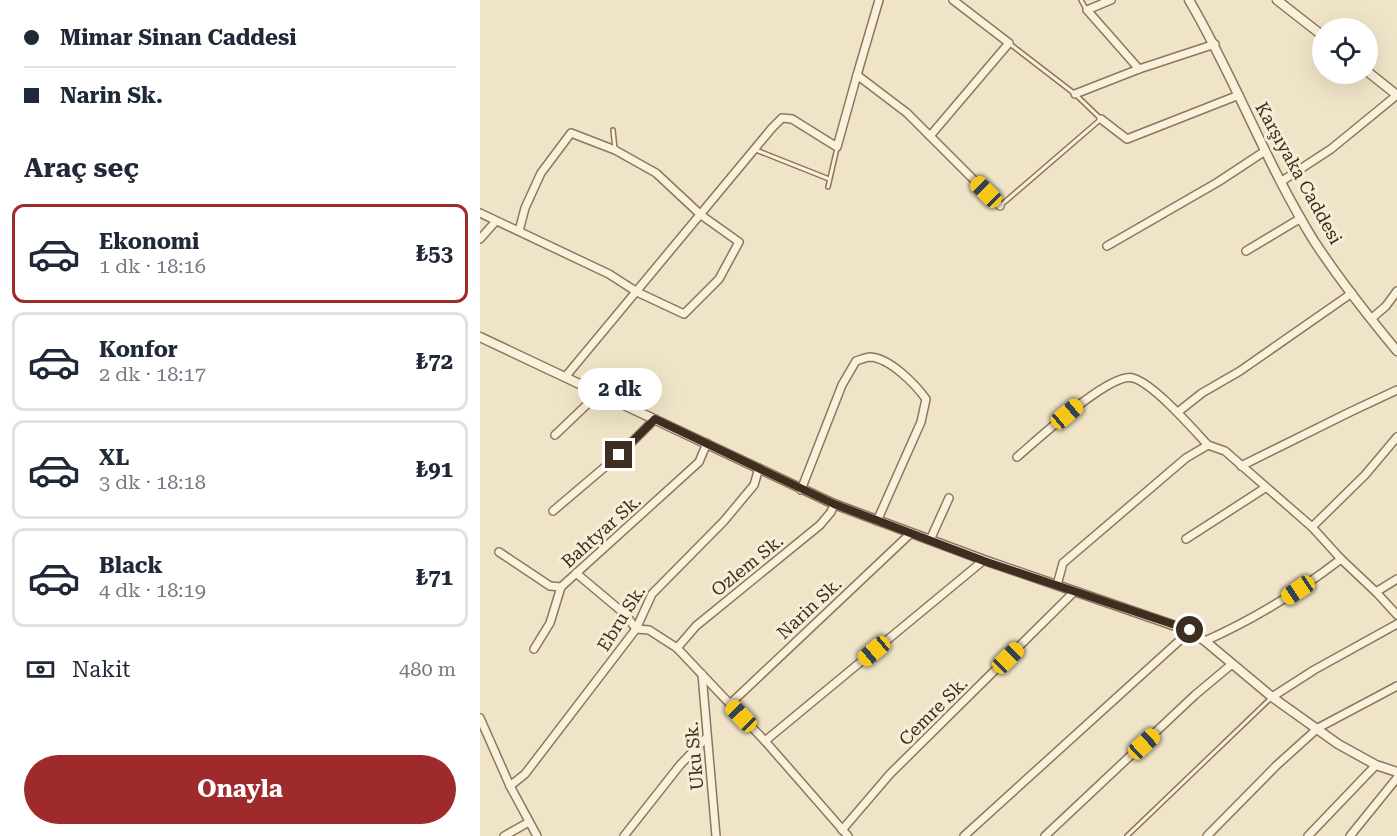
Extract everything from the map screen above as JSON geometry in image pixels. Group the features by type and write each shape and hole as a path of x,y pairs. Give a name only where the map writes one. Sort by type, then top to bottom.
{"street":[{"path":"566,376 782,118 792,119 837,147 879,0"},
{"path":"930,136 1009,43 953,0"},
{"path":"1111,0 1087,10 1139,69"},
{"name":"Karşıyaka Caddesi","path":"1190,0 1215,44 1265,152 1315,242 1397,351"},
{"path":"1277,0 1312,27"},
{"path":"1076,94 1139,69 1215,44"},
{"path":"857,75 907,113 1000,206"},
{"path":"1282,181 1331,149 1397,95 1378,80"},
{"path":"1101,119 1127,140 1239,95"},
{"path":"480,213 609,274 637,292 684,314 719,279 739,242 701,215 656,173 615,150 571,133 541,173 525,208 519,231"},
{"path":"1107,246 1265,152"},
{"path":"1246,251 1301,218"},
{"path":"480,239 496,221"},
{"path":"1371,319 1386,306 1397,291"},
{"path":"1178,412 1202,393 1240,371 1352,294"},
{"path":"480,338 566,376 834,504 984,561 1190,630 1272,698 1338,744 1376,765 1397,772"},
{"path":"801,490 842,385 856,361 870,357 890,365 912,381 926,399 921,422 878,521"},
{"path":"1017,457 1084,400 1119,379 1131,377 1141,382 1178,412 1208,445 1225,451 1312,527 1397,615"},
{"path":"1241,466 1397,390"},
{"path":"555,435 599,393"},
{"path":"553,511 619,455 655,419"},
{"path":"1312,527 1365,475 1397,437"},
{"name":"Bahtyar Sk.","path":"499,552 550,586 561,587 699,462 707,443"},
{"path":"1057,585 1063,563 1186,458 1208,445"},
{"name":"Ebru Sk.","path":"510,786 525,774 636,629 652,594 724,521 754,485 759,468"},
{"path":"1186,539 1265,488"},
{"path":"930,540 949,498"},
{"name":"Ozlem Sk.","path":"677,648 696,626 820,525 831,512 834,504"},
{"name":"Narin Sk.","path":"730,704 909,534"},
{"path":"1205,641 1282,601 1341,559"},
{"path":"765,741 984,561"},
{"path":"576,573 626,615 636,629 649,630 677,648 765,741 845,833"},
{"path":"1376,592 1397,579"},
{"path":"534,649 550,623 561,587"},
{"name":"Cemre Sk.","path":"845,833 890,774 1075,591"},
{"path":"1272,698 1314,670 1397,624"},
{"path":"964,836 1190,630"},
{"path":"1045,836 1232,664"},
{"name":"Uku Sk.","path":"702,674 716,836"},
{"path":"1207,836 1269,772 1318,728 1397,686"},
{"path":"480,718 510,786 537,836"},
{"path":"624,836 680,765 707,737"},
{"path":"1308,836 1376,765"},
{"path":"1350,836 1397,778"},
{"path":"504,836 529,822"}],"lane":[{"path":"1081,0 1087,10"},
{"path":"1000,206 1101,119 1076,94 1009,43"},
{"path":"613,130 615,150"},
{"path":"828,187 837,147"},
{"path":"754,149 830,179"},
{"path":"1127,836 1272,698"}],"route":[{"path":"619,455 655,419 801,490 909,534 1190,630"}]}
